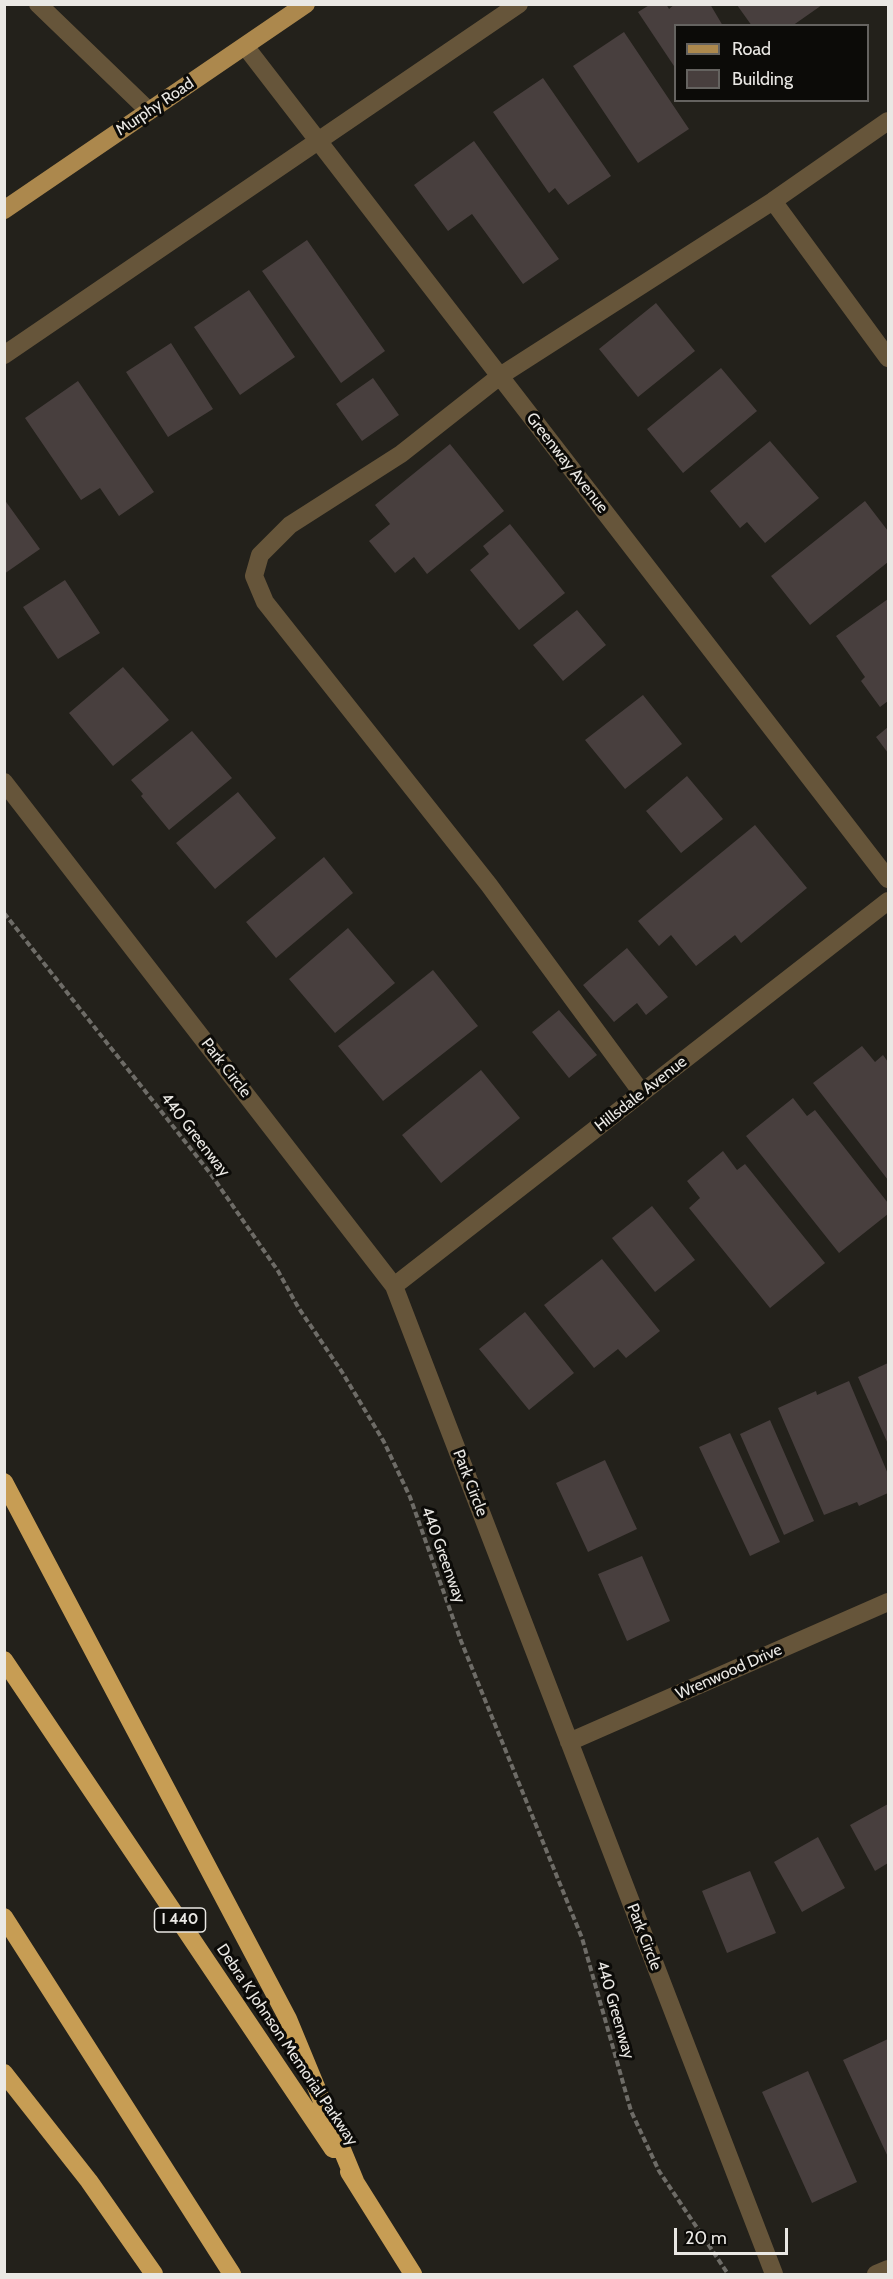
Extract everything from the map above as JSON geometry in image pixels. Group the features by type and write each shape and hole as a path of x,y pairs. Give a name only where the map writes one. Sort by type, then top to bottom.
{"highway":[{"path":"4,1482 288,2019 355,2181"},
{"name":"Debra K Johnson Memorial Parkway","path":"4,1660 355,2181 412,2274"},
{"path":"4,1917 232,2274"},
{"path":"4,2073 57,2137 154,2274"}],"main road":[{"name":"Murphy Road","path":"4,210 306,4"}],"street":[{"path":"38,4 149,111"},
{"path":"4,355 519,4"},
{"name":"Greenway Avenue","path":"245,46 888,879"},
{"path":"642,1093 489,885 265,602 254,576 260,555 290,525 401,454 500,376 772,201 888,121"},
{"path":"772,201 888,358"},
{"name":"Park Circle","path":"4,782 394,1286 774,2274"},
{"name":"Hillsdale Avenue","path":"394,1286 888,901"},
{"name":"Wrenwood Drive","path":"569,1742 888,1602"},
{"path":"876,2274 888,2270"}],"path":[{"name":"440 Greenway","path":"4,913 210,1173 278,1271 298,1307 342,1372 384,1442 410,1497 461,1641 582,1938 631,2111 659,2171 728,2274"}],"building":[{"path":"651,4 666,4 669,9 675,4 710,4 722,24 674,24 674,66 638,12"},
{"path":"737,5 822,5 795,24 751,24"},
{"path":"624,32 689,129 638,163 573,66"},
{"path":"543,78 611,176 568,205 555,188 549,193 493,112"},
{"path":"474,141 559,259 523,284 472,214 448,231 414,185"},
{"path":"307,240 385,351 341,383 262,271"},
{"path":"249,290 295,357 240,395 194,327"},
{"path":"656,303 695,351 638,397 599,349"},
{"path":"171,343 213,409 168,437 126,372"},
{"path":"721,368 757,411 683,473 647,429"},
{"path":"373,378 399,415 362,441 336,404"},
{"path":"78,381 154,492 119,516 100,488 81,500 25,418"},
{"path":"770,441 819,498 765,543 747,522 740,528 710,491"},
{"path":"450,444 504,511 427,574 414,557 395,573 369,541 390,524 375,505"},
{"path":"4,499 40,549 4,574"},
{"path":"865,501 888,531 888,562 810,625 771,576"},
{"path":"510,524 565,593 519,630 470,570 489,554 483,546"},
{"path":"65,580 100,633 58,659 23,607"},
{"path":"888,599 888,701 880,707 861,681 865,677 836,636"},
{"path":"577,610 606,645 563,681 533,645"},
{"path":"123,667 169,720 113,766 69,713"},
{"path":"643,695 682,744 625,789 585,740"},
{"path":"888,727 888,753 876,737"},
{"path":"192,731 232,778 169,830 131,780"},
{"path":"687,776 723,819 681,853 646,811"},
{"path":"238,792 276,838 215,889 176,843"},
{"path":"755,825 807,888 741,943 735,935 696,966 671,935 659,946 638,921"},
{"path":"324,857 353,893 276,958 246,922"},
{"path":"348,928 395,983 335,1033 289,979"},
{"path":"627,948 668,997 646,1015 637,1003 614,1022 583,985"},
{"path":"433,970 478,1026 383,1101 338,1046"},
{"path":"559,1010 597,1055 569,1078 532,1032"},
{"path":"862,1046 875,1062 883,1055 888,1062 888,1180 813,1083"},
{"path":"481,1070 520,1118 441,1183 402,1135"},
{"path":"793,1098 807,1116 815,1110 888,1203 888,1214 839,1253 746,1136"},
{"path":"723,1151 737,1170 745,1164 825,1263 770,1308 689,1208 700,1198 687,1181"},
{"path":"652,1206 695,1260 655,1292 612,1238"},
{"path":"602,1259 660,1331 626,1358 618,1349 594,1368 544,1305"},
{"path":"525,1312 574,1373 529,1410 479,1349"},
{"path":"888,1363 888,1444 858,1377"},
{"path":"849,1381 888,1474 888,1493 859,1506 857,1502 824,1515 778,1408 816,1391 817,1395"},
{"path":"770,1420 814,1521 784,1535 740,1434"},
{"path":"730,1433 780,1542 750,1556 699,1447"},
{"path":"605,1460 637,1529 588,1552 556,1483"},
{"path":"642,1556 670,1621 627,1641 598,1574"},
{"path":"888,1804 888,1863 875,1871 850,1825"},
{"path":"818,1837 845,1888 802,1912 774,1862"},
{"path":"750,1871 776,1933 727,1953 702,1891"},
{"path":"888,2039 888,2157 843,2060"},
{"path":"808,2071 857,2182 812,2203 762,2092"}]}
